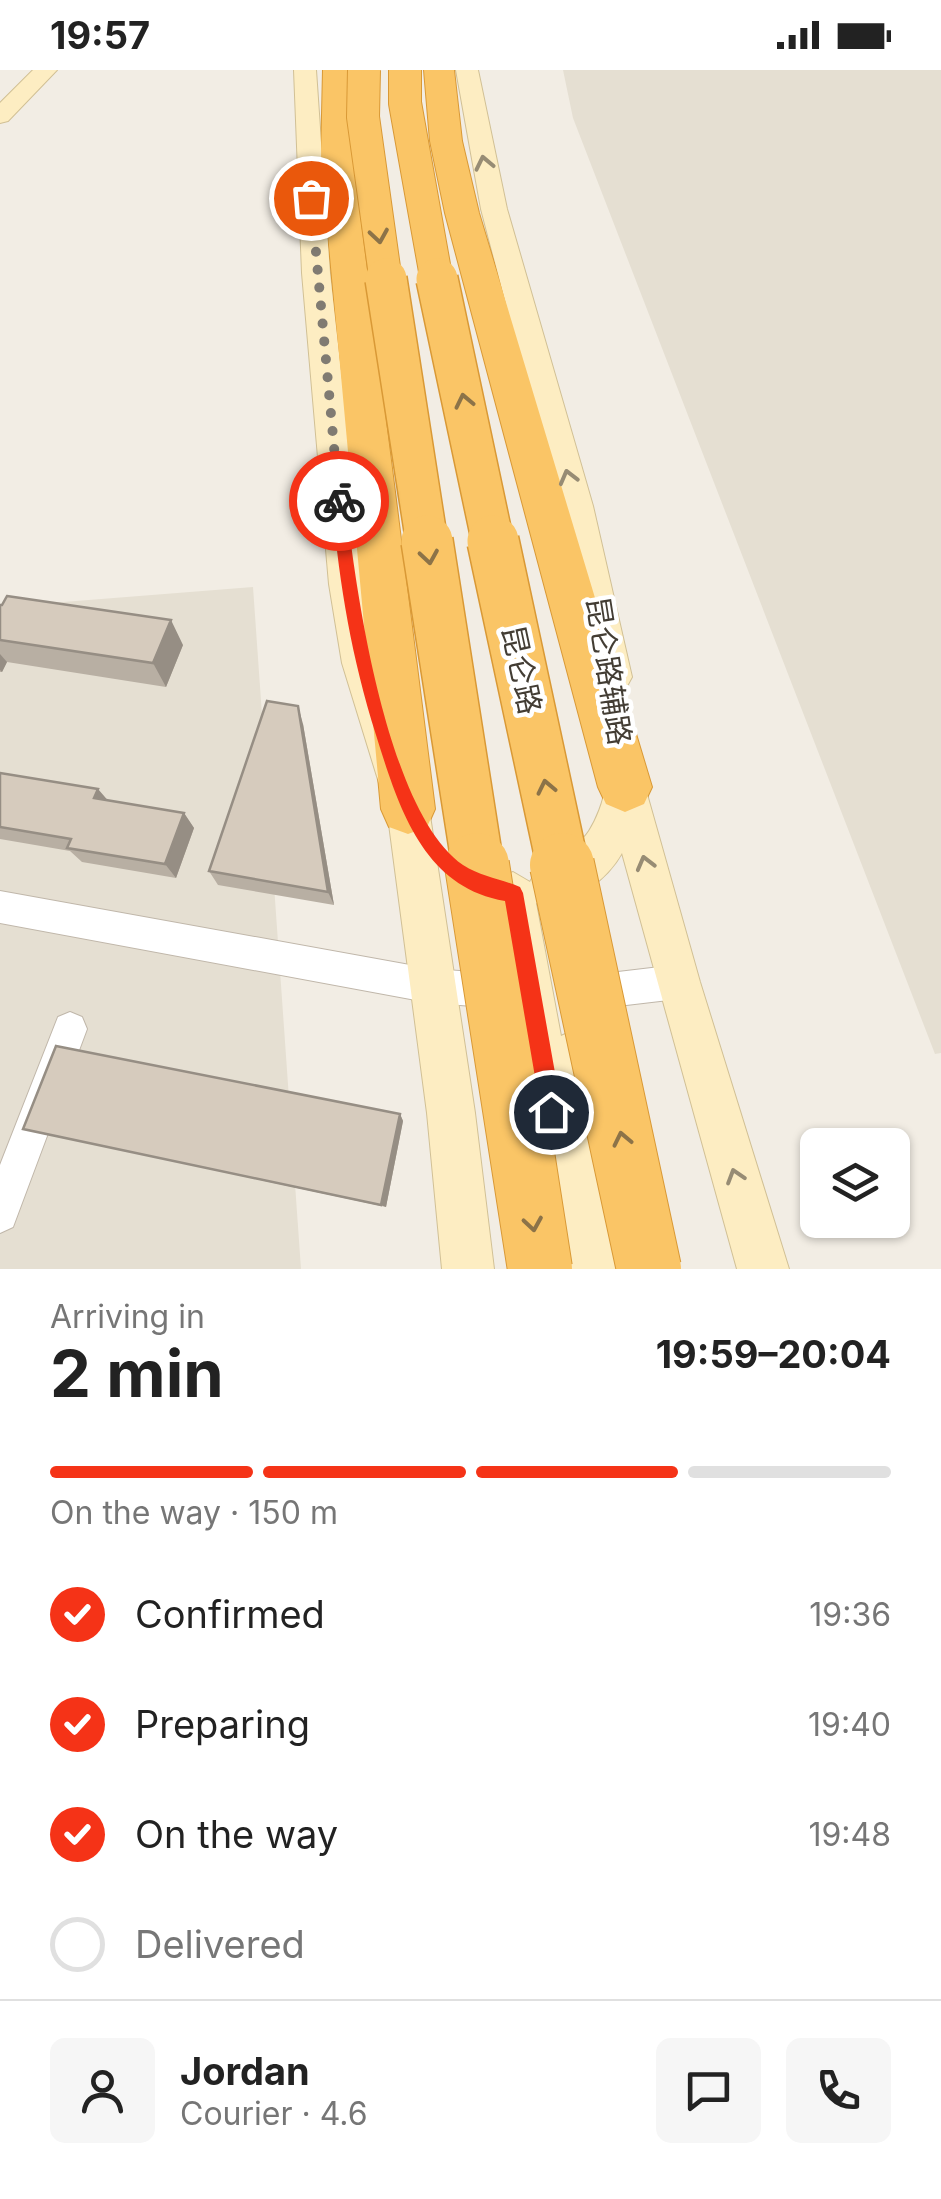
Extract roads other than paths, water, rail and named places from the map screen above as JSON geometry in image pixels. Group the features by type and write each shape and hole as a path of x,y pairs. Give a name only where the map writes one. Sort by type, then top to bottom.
{"highway":[{"path":"338,70 337,159 408,809"},
{"path":"364,70 362,117 368,164 540,1269"},
{"name":"昆仑路","path":"405,70 405,103 422,205 650,1269"},
{"path":"438,70 439,104 464,213 560,543 624,787"}],"main road":[{"path":"0,116 46,70"},
{"path":"306,70 303,87 315,254 347,584 361,663 408,809 452,1113 468,1269"},
{"name":"昆仑路辅路","path":"467,70 494,209 576,506 602,616 624,787 762,1269"},
{"path":"408,809 434,848 455,870 491,889 527,892 578,875 597,857 613,830 624,787"},
{"path":"527,892 545,995 579,1269"},
{"path":"545,995 613,1269"}],"street":[{"path":"0,907 432,986 545,995 677,982"},
{"path":"0,1214 70,1030"}]}
